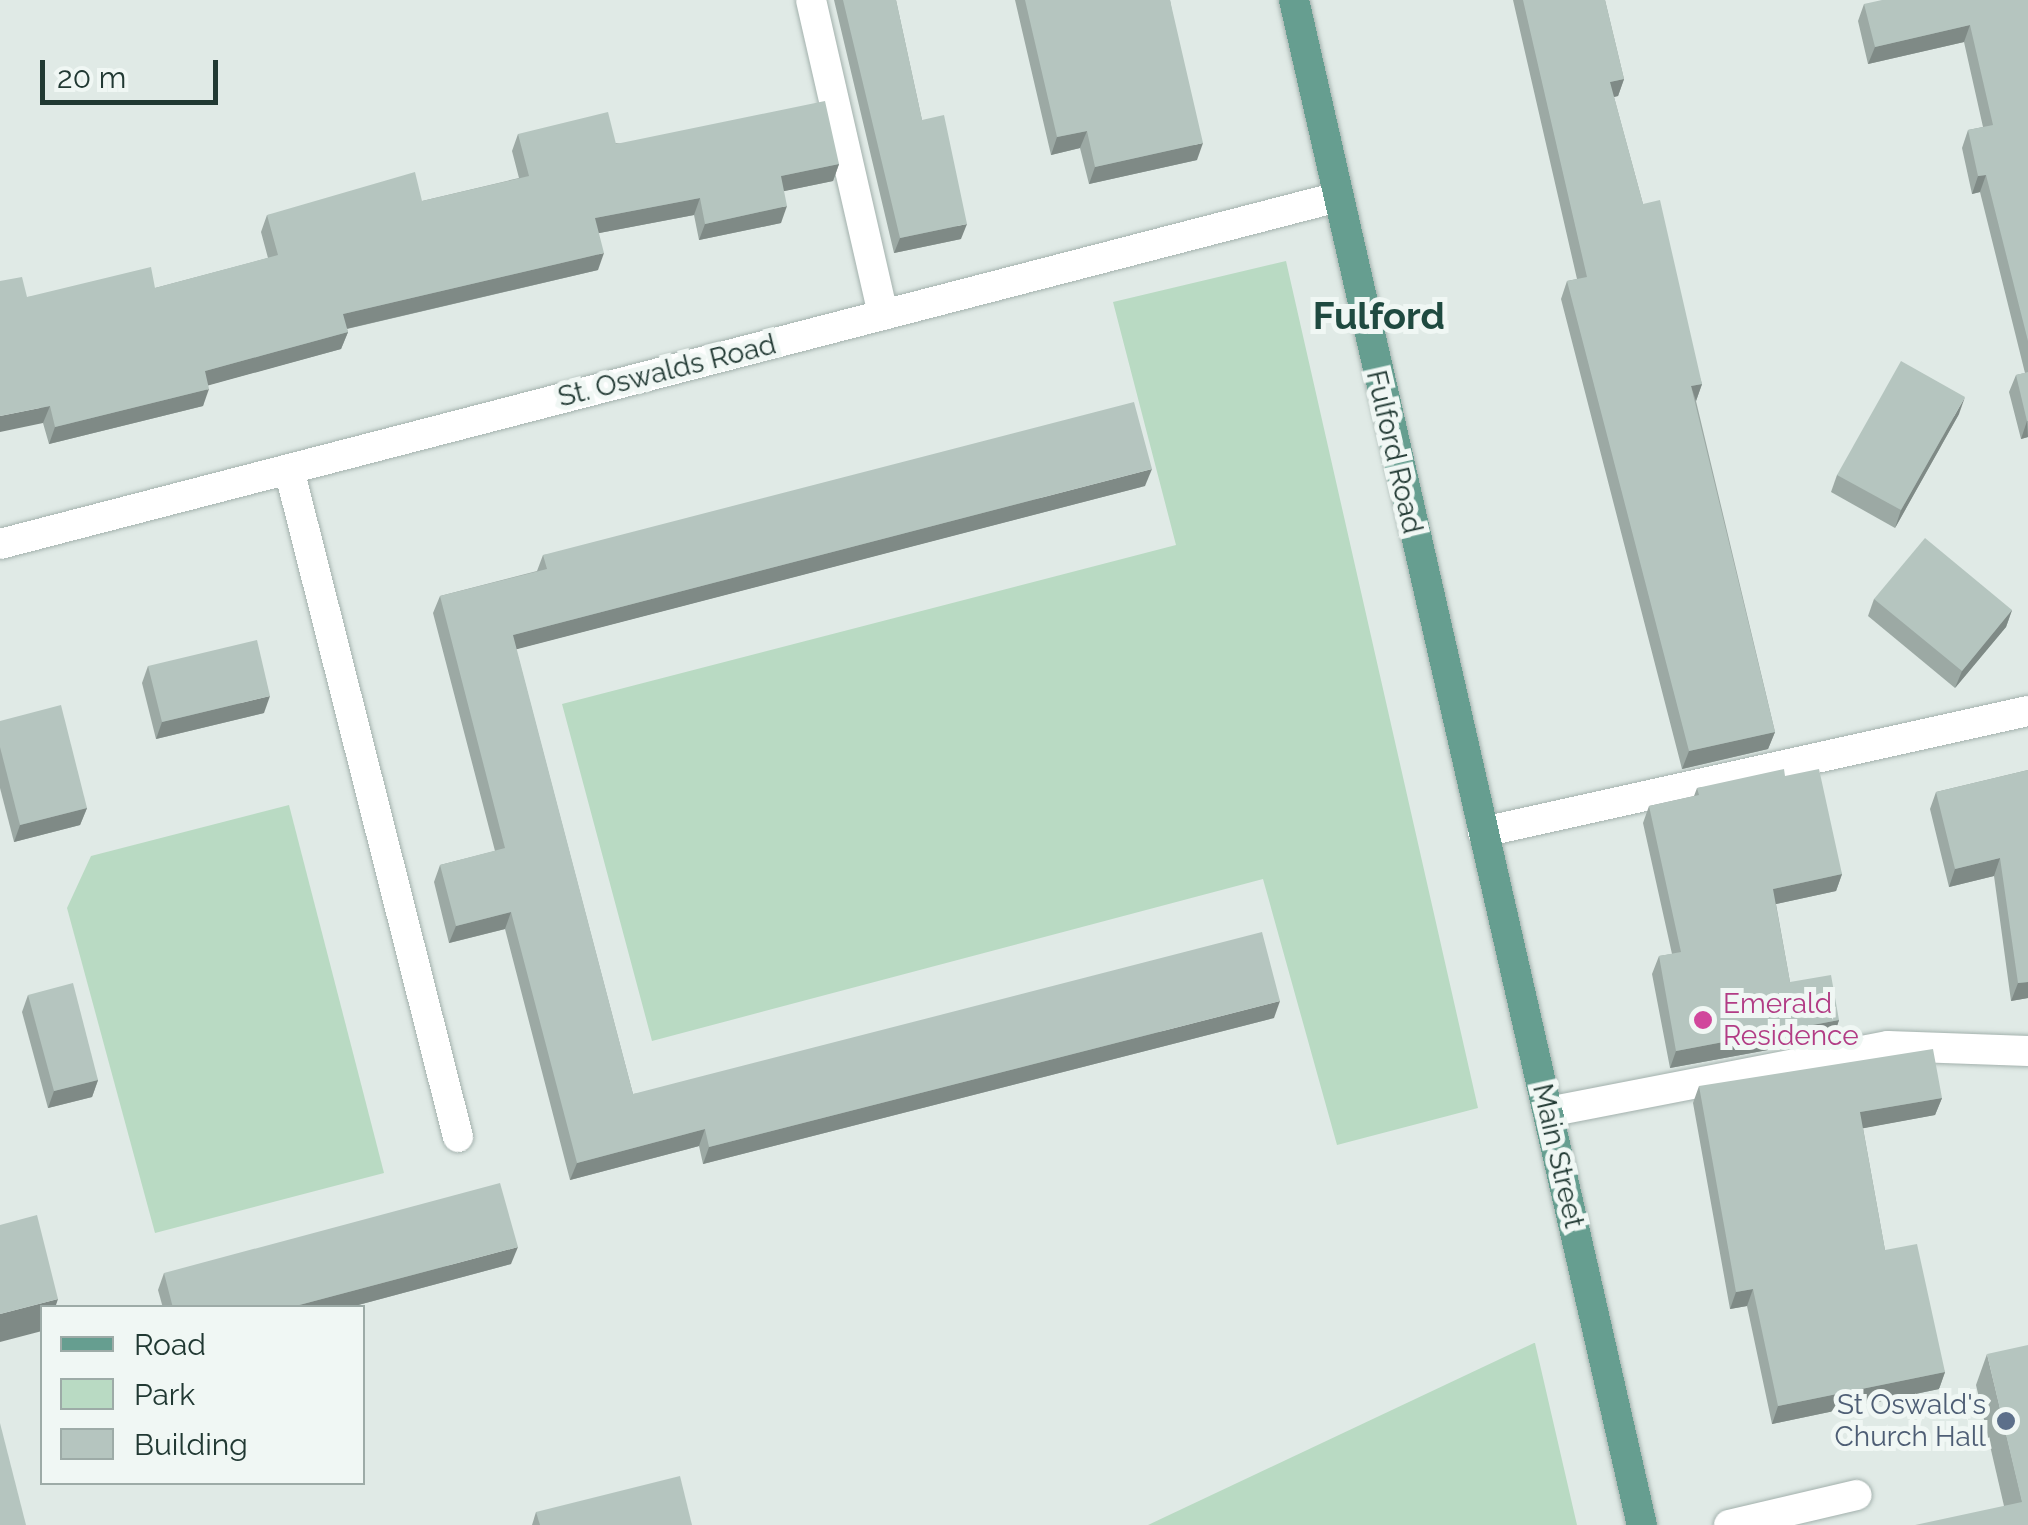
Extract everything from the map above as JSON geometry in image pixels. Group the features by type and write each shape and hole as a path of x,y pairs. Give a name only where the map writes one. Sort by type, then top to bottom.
{"main road":[{"name":"Fulford Road","path":"1294,0 1334,198 1472,786"},
{"name":"Main Street","path":"1472,786 1642,1525"}],"street":[{"path":"811,0 882,315"},
{"name":"St. Oswalds Road","path":"0,544 1334,198"},
{"path":"289,469 458,1136"},
{"path":"1483,832 2028,711"},
{"path":"1548,1112 1888,1046 2028,1051"},
{"path":"1728,1525 1857,1494"}],"green space":[{"path":"1286,261 1478,1108 1337,1145 1263,879 652,1041 562,704 1176,545 1113,302"},
{"path":"289,805 384,1173 155,1233 67,908 91,856"},
{"path":"1534,1343 1577,1525 1148,1525"}],"building":[{"path":"843,0 896,0 922,120 944,115 967,224 900,238"},
{"path":"1025,0 1170,0 1203,143 1095,167 1087,131 1057,137"},
{"path":"1523,0 1605,0 1624,79 1610,82 1643,204 1660,200 1702,384 1691,386 1775,732 1689,751 1567,281 1587,277"},
{"path":"1882,0 2028,0 2028,341 1986,175 1978,176 1968,130 1993,125 1970,25 1875,47 1864,4"},
{"path":"825,101 839,164 781,176 787,206 705,224 700,198 595,218 604,253 343,314 348,332 205,371 209,389 55,427 50,406 0,416 0,281 22,277 27,297 151,267 155,288 278,255 267,215 415,172 422,201 529,176 518,134 608,112 616,144"},
{"path":"1901,361 1965,397 1901,510 1837,475"},
{"path":"2028,372 2028,421 2027,421 2016,375"},
{"path":"1134,402 1152,469 513,635 633,1094 1262,932 1280,1001 709,1147 705,1129 577,1163 511,912 456,926 440,865 505,848 440,596 547,569 543,555"},
{"path":"1925,538 2012,610 1962,671 1874,599"},
{"path":"257,640 270,696 162,722 148,666"},
{"path":"61,705 87,808 20,825 0,747 0,721"},
{"path":"1784,769 1785,776 1819,769 1842,874 1773,889 1790,982 1831,975 1839,1020 1676,1051 1659,956 1681,952 1649,806 1699,795 1697,788"},
{"path":"2028,770 2028,982 2018,983 2000,858 1955,869 1936,792"},
{"path":"73,983 98,1080 54,1091 28,995"},
{"path":"1933,1049 1942,1098 1860,1112 1885,1250 1917,1244 1945,1372 1778,1406 1753,1289 1736,1292 1699,1086"},
{"path":"500,1183 518,1247 299,1305 172,1305 164,1273"},
{"path":"37,1215 58,1299 0,1314 0,1225"},
{"path":"2028,1345 2028,1525 1915,1525 2022,1502 1987,1354"},
{"path":"0,1423 26,1525 0,1525"},
{"path":"680,1476 692,1525 540,1525 536,1512"}],"place":[{"name":"Emerald Residence","path":"1703,1020"},
{"name":"St Oswald's Church Hall","path":"2006,1421"}],"district":[{"name":"Fulford","path":"1379,316"}]}
